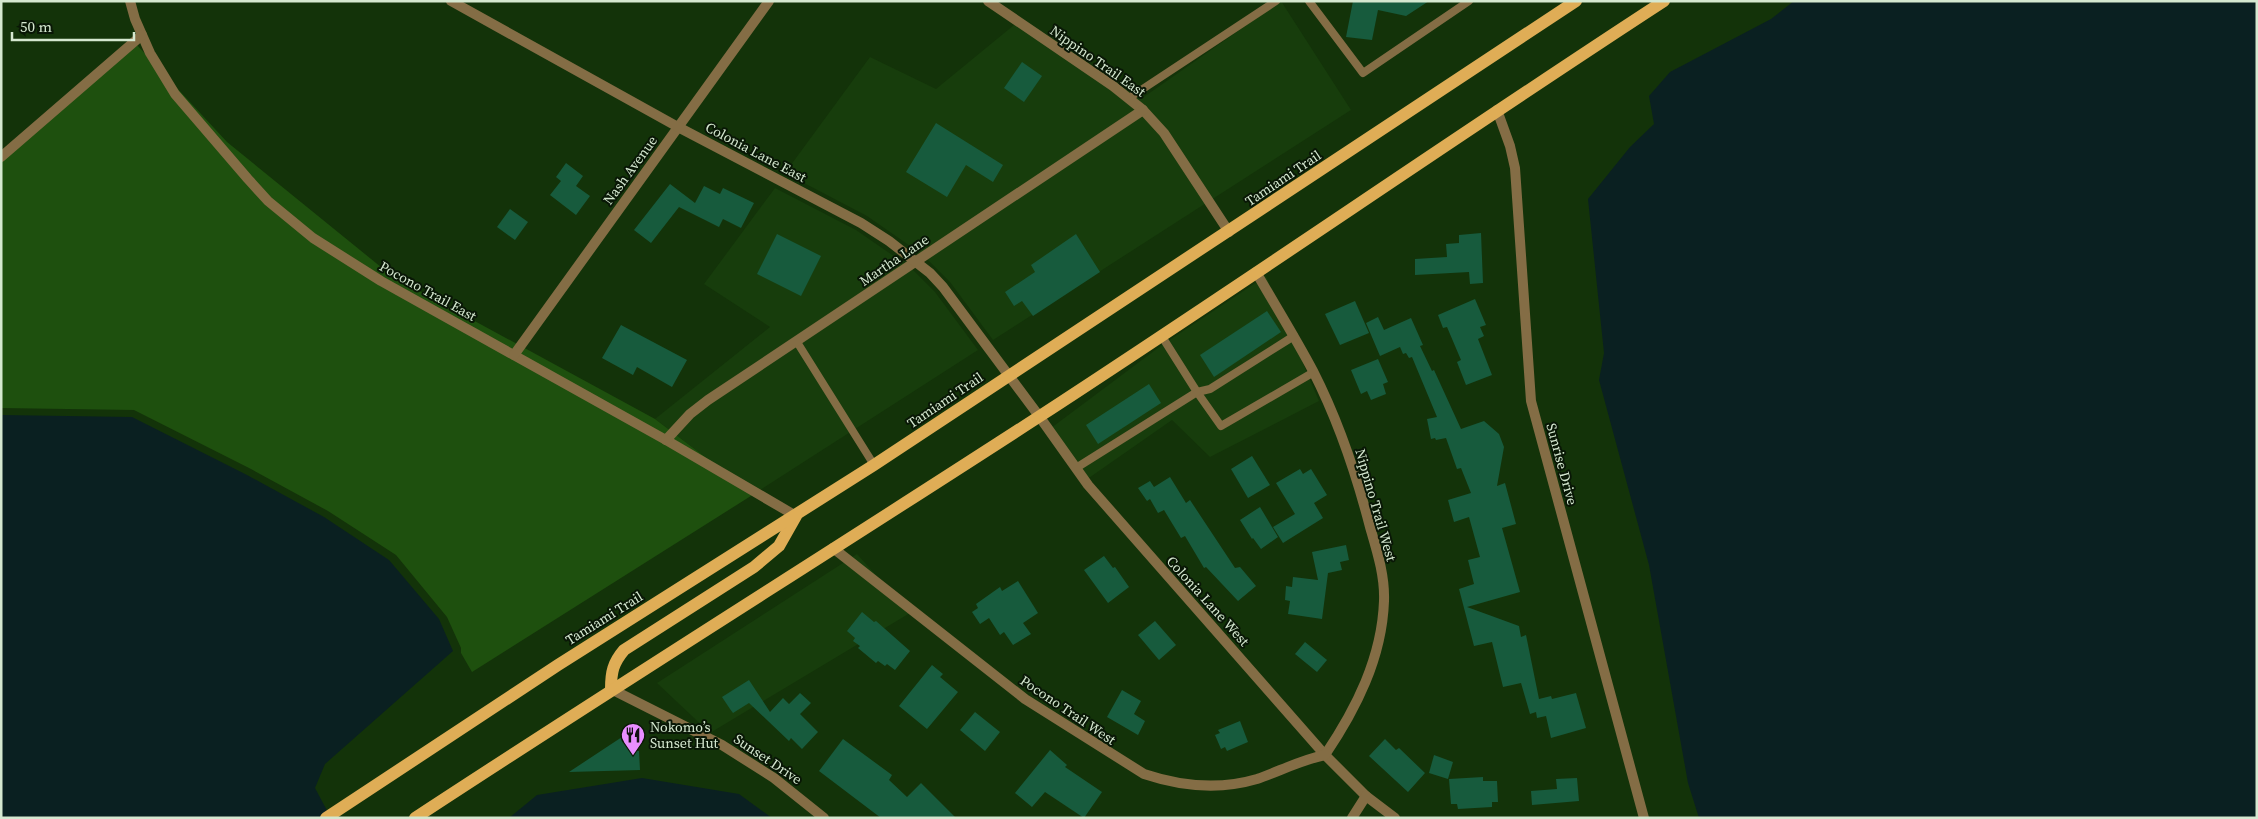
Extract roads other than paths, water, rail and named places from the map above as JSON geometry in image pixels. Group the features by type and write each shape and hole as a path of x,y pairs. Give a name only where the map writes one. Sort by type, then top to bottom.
{"main road":[{"name":"Tamiami Trail","path":"326,818 558,664 796,516 1229,232 1576,1"},
{"path":"415,818 612,689 1039,416 1497,110 1664,1"},
{"path":"612,689 611,672 614,661 624,650 754,567 779,546 796,516"}],"street":[{"name":"Pocono Trail East","path":"130,1 142,36 160,71 194,118 248,180 289,219 313,238 358,267 666,440 796,516"},
{"name":"Colonia Lane East","path":"451,1 678,127 861,223 917,261 943,287 1039,416"},
{"name":"Nash Avenue","path":"514,355 769,1"},
{"name":"Nippino Trail East","path":"988,1 1129,98 1143,110 1164,133 1229,232"},
{"path":"1,157 142,36"},
{"name":"Martha Lane","path":"666,440 702,404 1143,110"},
{"name":"Sunrise Drive","path":"1497,110 1510,146 1514,168 1531,401 1644,818"},
{"name":"Nippino Trail West","path":"1256,272 1314,372 1354,470 1376,547 1384,600 1378,643 1368,678 1343,729 1325,755"},
{"name":"Colonia Lane West","path":"1039,416 1076,468 1139,543 1325,755 1366,796 1395,818"},
{"name":"Pocono Trail West","path":"833,548 1025,699 1074,732 1144,774 1164,781 1185,784 1236,784 1258,778 1296,762 1325,755"},
{"name":"Sunset Drive","path":"612,689 722,744 774,778 824,818"},
{"path":"1352,818 1366,796"}],"lane":[{"path":"1129,98 1276,1"},
{"path":"1309,1 1363,73 1469,1"},
{"path":"1161,335 1196,392 1221,426 1314,372"},
{"path":"1076,468 1196,392 1210,389 1294,336"},
{"path":"797,342 874,465"}],"water":[{"path":"1794,1 2257,1 2257,818 1699,818 1688,783 1649,565 1599,380 1604,353 1588,199 1630,147 1654,124 1649,96 1670,72 1771,19"},
{"path":"1,415 132,417 247,475 324,517 389,560 439,619 453,651 325,764 315,788 331,818 1,818"},
{"path":"642,778 739,794 772,818 509,818 537,795"}],"place":[{"name":"Nokomo’s Sunset Hut","path":"633,756"}]}
